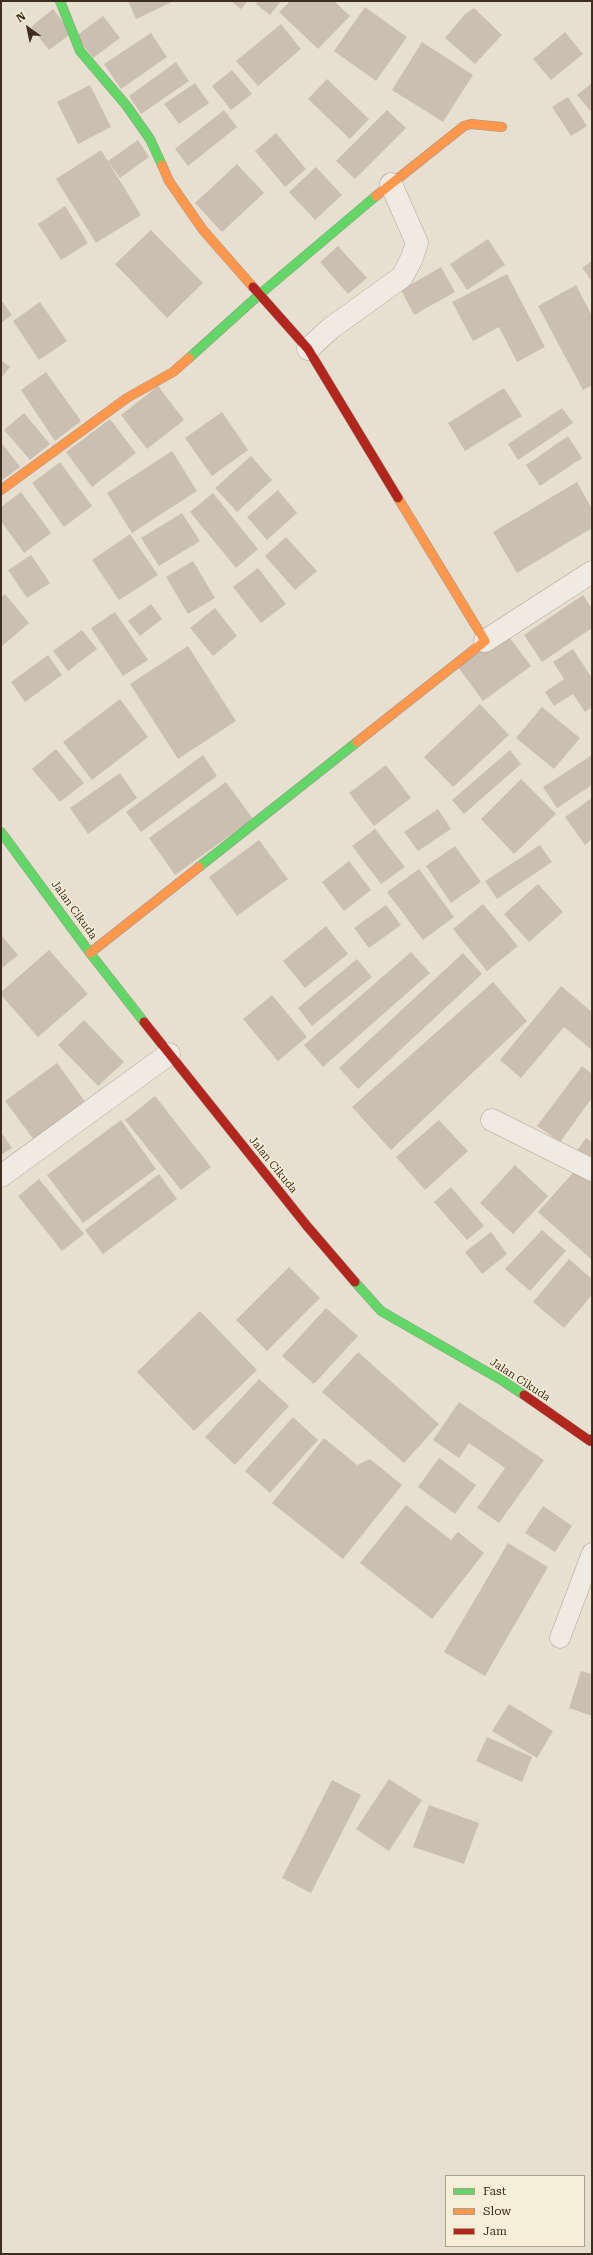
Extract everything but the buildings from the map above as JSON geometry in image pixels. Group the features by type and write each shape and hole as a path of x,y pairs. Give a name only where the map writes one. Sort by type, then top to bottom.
{"street":[{"path":"60,1 80,51 126,104 146,133 169,181 203,230 308,349 485,640"},
{"path":"1,490 127,398 173,372 260,294 391,184 464,126 471,124 502,127"},
{"path":"308,349 331,328 402,278 417,243 391,184"},
{"path":"90,953 485,640 592,572"},
{"name":"Jalan Cikuda","path":"1,832 90,953 169,1054 307,1226 381,1311 503,1381 591,1439"},
{"path":"1,1176 169,1054"},
{"path":"492,1120 592,1170"}],"lane":[{"path":"560,1638 592,1553"}],"traffic: fast":[{"path":"60,1 80,51 126,105 150,139 162,165"},
{"path":"189,358 260,294 376,196"},
{"path":"199,867 357,742"},
{"path":"1,832 90,953 144,1022"},
{"path":"355,1282 381,1311 503,1381 524,1395"}],"traffic: slow":[{"path":"376,196 464,126 471,124 502,127"},
{"path":"162,165 169,181 203,230 253,287"},
{"path":"1,490 127,398 173,372 189,358"},
{"path":"357,742 485,641 398,498"},
{"path":"90,953 199,867"}],"traffic: jam":[{"path":"253,287 308,349 398,498"},
{"path":"144,1022 307,1226 355,1282"},
{"path":"524,1395 590,1441 592,1439"}]}
